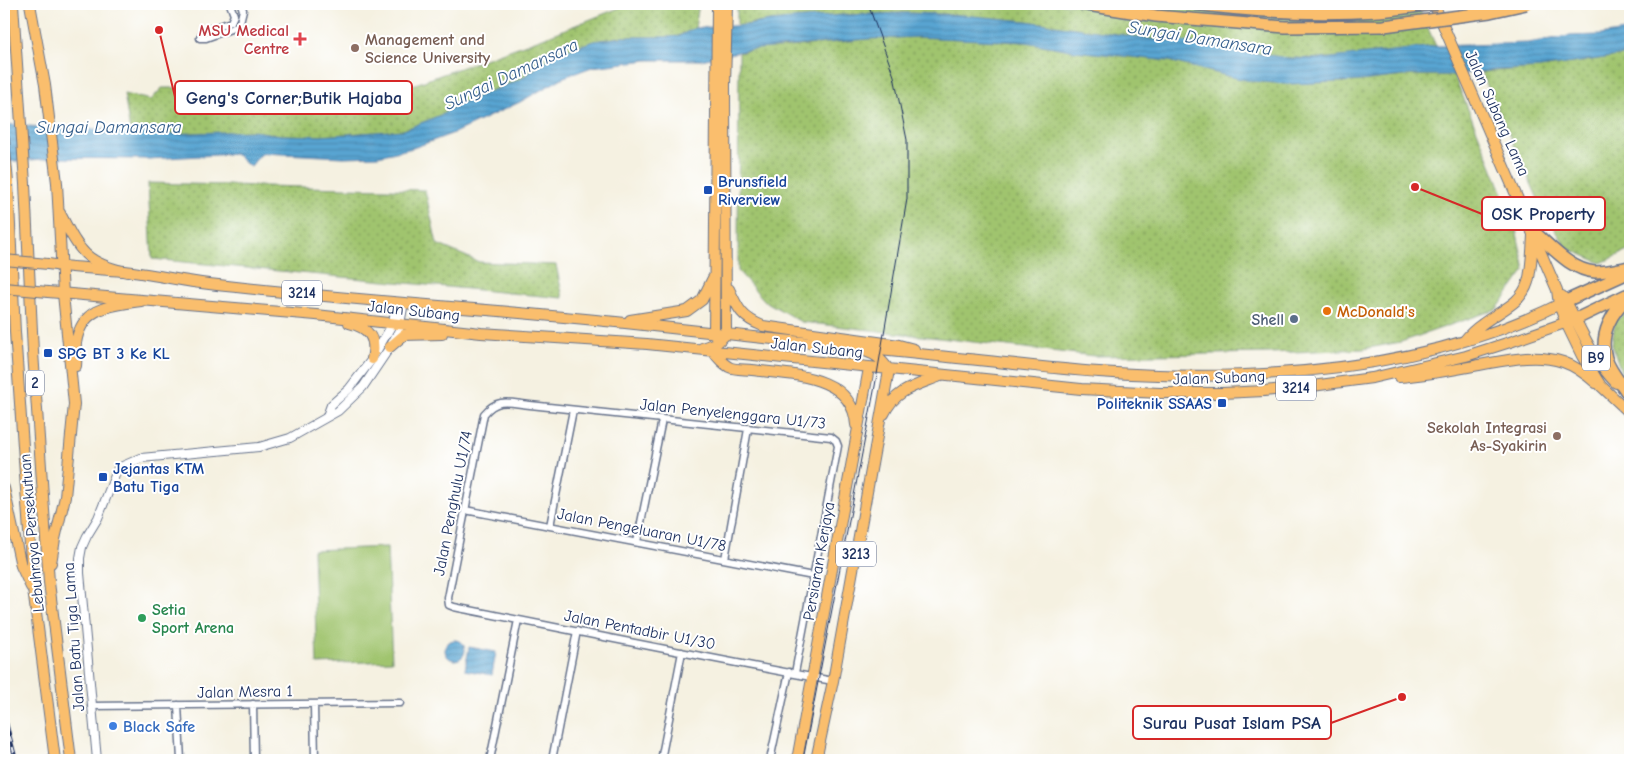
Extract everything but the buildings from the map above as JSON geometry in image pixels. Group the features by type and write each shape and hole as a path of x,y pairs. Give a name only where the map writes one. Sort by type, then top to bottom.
{"highway":[{"path":"1081,4 1156,16 1285,27 1384,26 1490,12 1526,4"},
{"path":"1194,4 1221,8 1285,12 1379,11 1436,6"},
{"path":"1533,231 1579,268 1595,272 1630,267"},
{"path":"1562,303 1630,272"},
{"path":"1571,321 1630,295"},
{"path":"1628,392 1608,363 1605,340 1610,319 1630,295"}],"main road":[{"name":"Lebuhraya Persekutuan","path":"13,4 25,184 33,352 49,582 71,760"},
{"path":"30,4 45,85 56,182 63,294 74,404"},
{"path":"715,342 726,334 727,284 717,4"},
{"path":"727,4 721,86 714,273 715,342 718,358 730,367 813,379 829,384 846,398 856,416 857,433"},
{"name":"Jalan Subang Lama","path":"1436,6 1562,303"},
{"name":"Lebuhraya Persekutuan","path":"4,139 33,589 55,760"},
{"path":"57,208 72,237 90,258 106,268 127,272"},
{"path":"1461,343 1481,324 1505,310 1522,294 1530,271 1533,231"},
{"name":"Jalan Subang","path":"4,260 127,272 207,284 612,322 715,342 734,354 1081,389 1160,393 1264,391 1372,378 1466,356 1571,321"},
{"path":"612,322 688,311 702,300 714,273"},
{"path":"727,284 741,313 752,322 763,326 900,345 911,347 927,355"},
{"name":"Jalan Subang","path":"4,288 316,315 481,333 647,344 698,350 715,342"},
{"path":"49,582 55,539 65,497 74,404 76,345 80,328 83,321 100,309 141,301"},
{"name":"Jalan Subang","path":"726,334 1100,372 1157,375 1231,375 1304,370 1384,360 1461,343 1503,328 1562,303"},
{"name":"B9","path":"1562,303 1571,321 1603,369 1628,392"},
{"path":"316,315 359,326 366,330 374,347 372,359"},
{"name":"B9","path":"1571,321 1582,356 1601,386 1630,413"},
{"path":"390,347 404,335 481,333"},
{"path":"852,347 881,359 889,370"},
{"path":"869,368 881,359 905,352"},
{"path":"1372,378 1421,376 1520,358 1542,358 1566,362 1601,386"},
{"name":"Persiaran Kerjaya","path":"797,760 869,368"},
{"name":"3213","path":"816,760 833,681 889,370"},
{"path":"879,427 888,406 895,397 916,385 941,376"},
{"path":"4,488 21,566 28,584 33,589"}],"street":[{"path":"230,4 234,15 231,22 203,31 200,38 206,38 239,26 243,10 241,4"},
{"path":"327,416 332,404 349,389 397,323 400,302"},
{"name":"Jalan Batu Tiga Lama","path":"97,760 80,558 87,536 98,518 118,468 142,458 259,447 290,438 338,411 363,387 390,347 399,330 397,323"},
{"name":"Jalan Penyelenggara U1/73","path":"484,414 491,406 498,402 831,437 836,441 838,446 813,576 792,673 770,760"},
{"path":"550,526 573,410"},
{"name":"Jalan Penghulu U1/74","path":"448,598 484,414"},
{"path":"637,542 662,420"},
{"path":"725,559 748,429"},
{"name":"Jalan Pengeluaran U1/78","path":"465,510 813,576"},
{"name":"Jalan Pentadbir U1/30","path":"448,598 449,605 454,607 833,681"},
{"path":"490,760 518,620"},
{"path":"552,760 577,631"},
{"path":"661,760 682,652"},
{"name":"Jalan Mesra 1","path":"91,706 400,703"},
{"path":"253,704 254,760"},
{"path":"314,704 315,760"},
{"path":"178,705 181,760"}],"green space":[{"path":"629,4 699,4 695,28 679,36 622,37 594,41 556,54 519,80 456,105 443,114 404,130 321,136 281,135 253,131 167,134 130,131 124,94 151,100 162,88 401,88 543,38"},
{"path":"737,4 1417,4 1436,46 1338,58 1287,58 1187,42 1158,40 1026,21 943,14 842,15 770,21 737,26"},
{"path":"918,37 1026,42 1077,51 1169,61 1232,77 1287,84 1359,81 1411,75 1454,75 1514,220 1525,270 1497,309 1401,342 1363,349 1270,353 1094,356 801,322 765,301 738,271 739,53 749,50 867,39"},
{"path":"1630,54 1630,250 1601,263 1567,248 1543,210 1481,72 1540,68"},
{"path":"148,183 425,190 437,244 479,262 556,265 563,298 152,259"},
{"path":"1630,311 1630,380 1622,375 1612,344 1615,320"},
{"path":"387,547 392,661 317,664 313,550"}],"water":[{"path":"906,13 963,15 1026,21 1158,40 1187,42 1287,58 1322,59 1436,46 1528,43 1569,36 1601,35 1630,30 1630,54 1540,68 1495,70 1454,75 1411,75 1359,81 1287,84 1251,81 1169,61 1077,51 1026,42 918,37 867,39 747,50 701,60 648,60 592,67 564,77 520,102 454,133 413,148 378,156 343,157 263,153 251,166 233,154 149,159 56,158 4,162 4,124 167,134 253,131 281,135 321,136 404,130 443,114 456,105 519,80 556,54 594,41 622,37 679,36 695,28 748,25 770,21 842,15"},
{"path":"455,640 462,643 465,650 462,657 455,660 448,657 445,650 448,643"},
{"path":"469,647 496,652 492,675 465,670"}],"tram line":[{"path":"803,760 875,386 907,199 907,140 894,76 868,4"}],"railway":[{"path":"4,715 16,760"},
{"path":"4,751 6,760"}],"place":[{"name":"Geng's Corner;Butik Hajaba","path":"159,30"},
{"name":"MSU Medical Centre","path":"300,39"},
{"name":"Management and Science University","path":"355,48"},
{"name":"OSK Property","path":"1415,187"},
{"name":"Brunsfield Riverview","path":"708,190"},
{"name":"McDonald's","path":"1327,311"},
{"name":"Shell","path":"1294,319"},
{"name":"SPG BT 3 Ke KL","path":"48,353"},
{"name":"Politeknik SSAAS","path":"1222,403"},
{"name":"Sekolah Integrasi As-Syakirin","path":"1557,436"},
{"name":"Jejantas KTM Batu Tiga","path":"103,477"},
{"name":"Setia Sport Arena","path":"142,618"},
{"name":"Surau Pusat Islam PSA","path":"1402,697"},
{"name":"Black Safe","path":"113,726"}],"water label":[{"name":"Sungai Damansara","path":"1200,38"},
{"name":"Sungai Damansara","path":"511,74"},
{"name":"Sungai Damansara","path":"109,127"}]}
